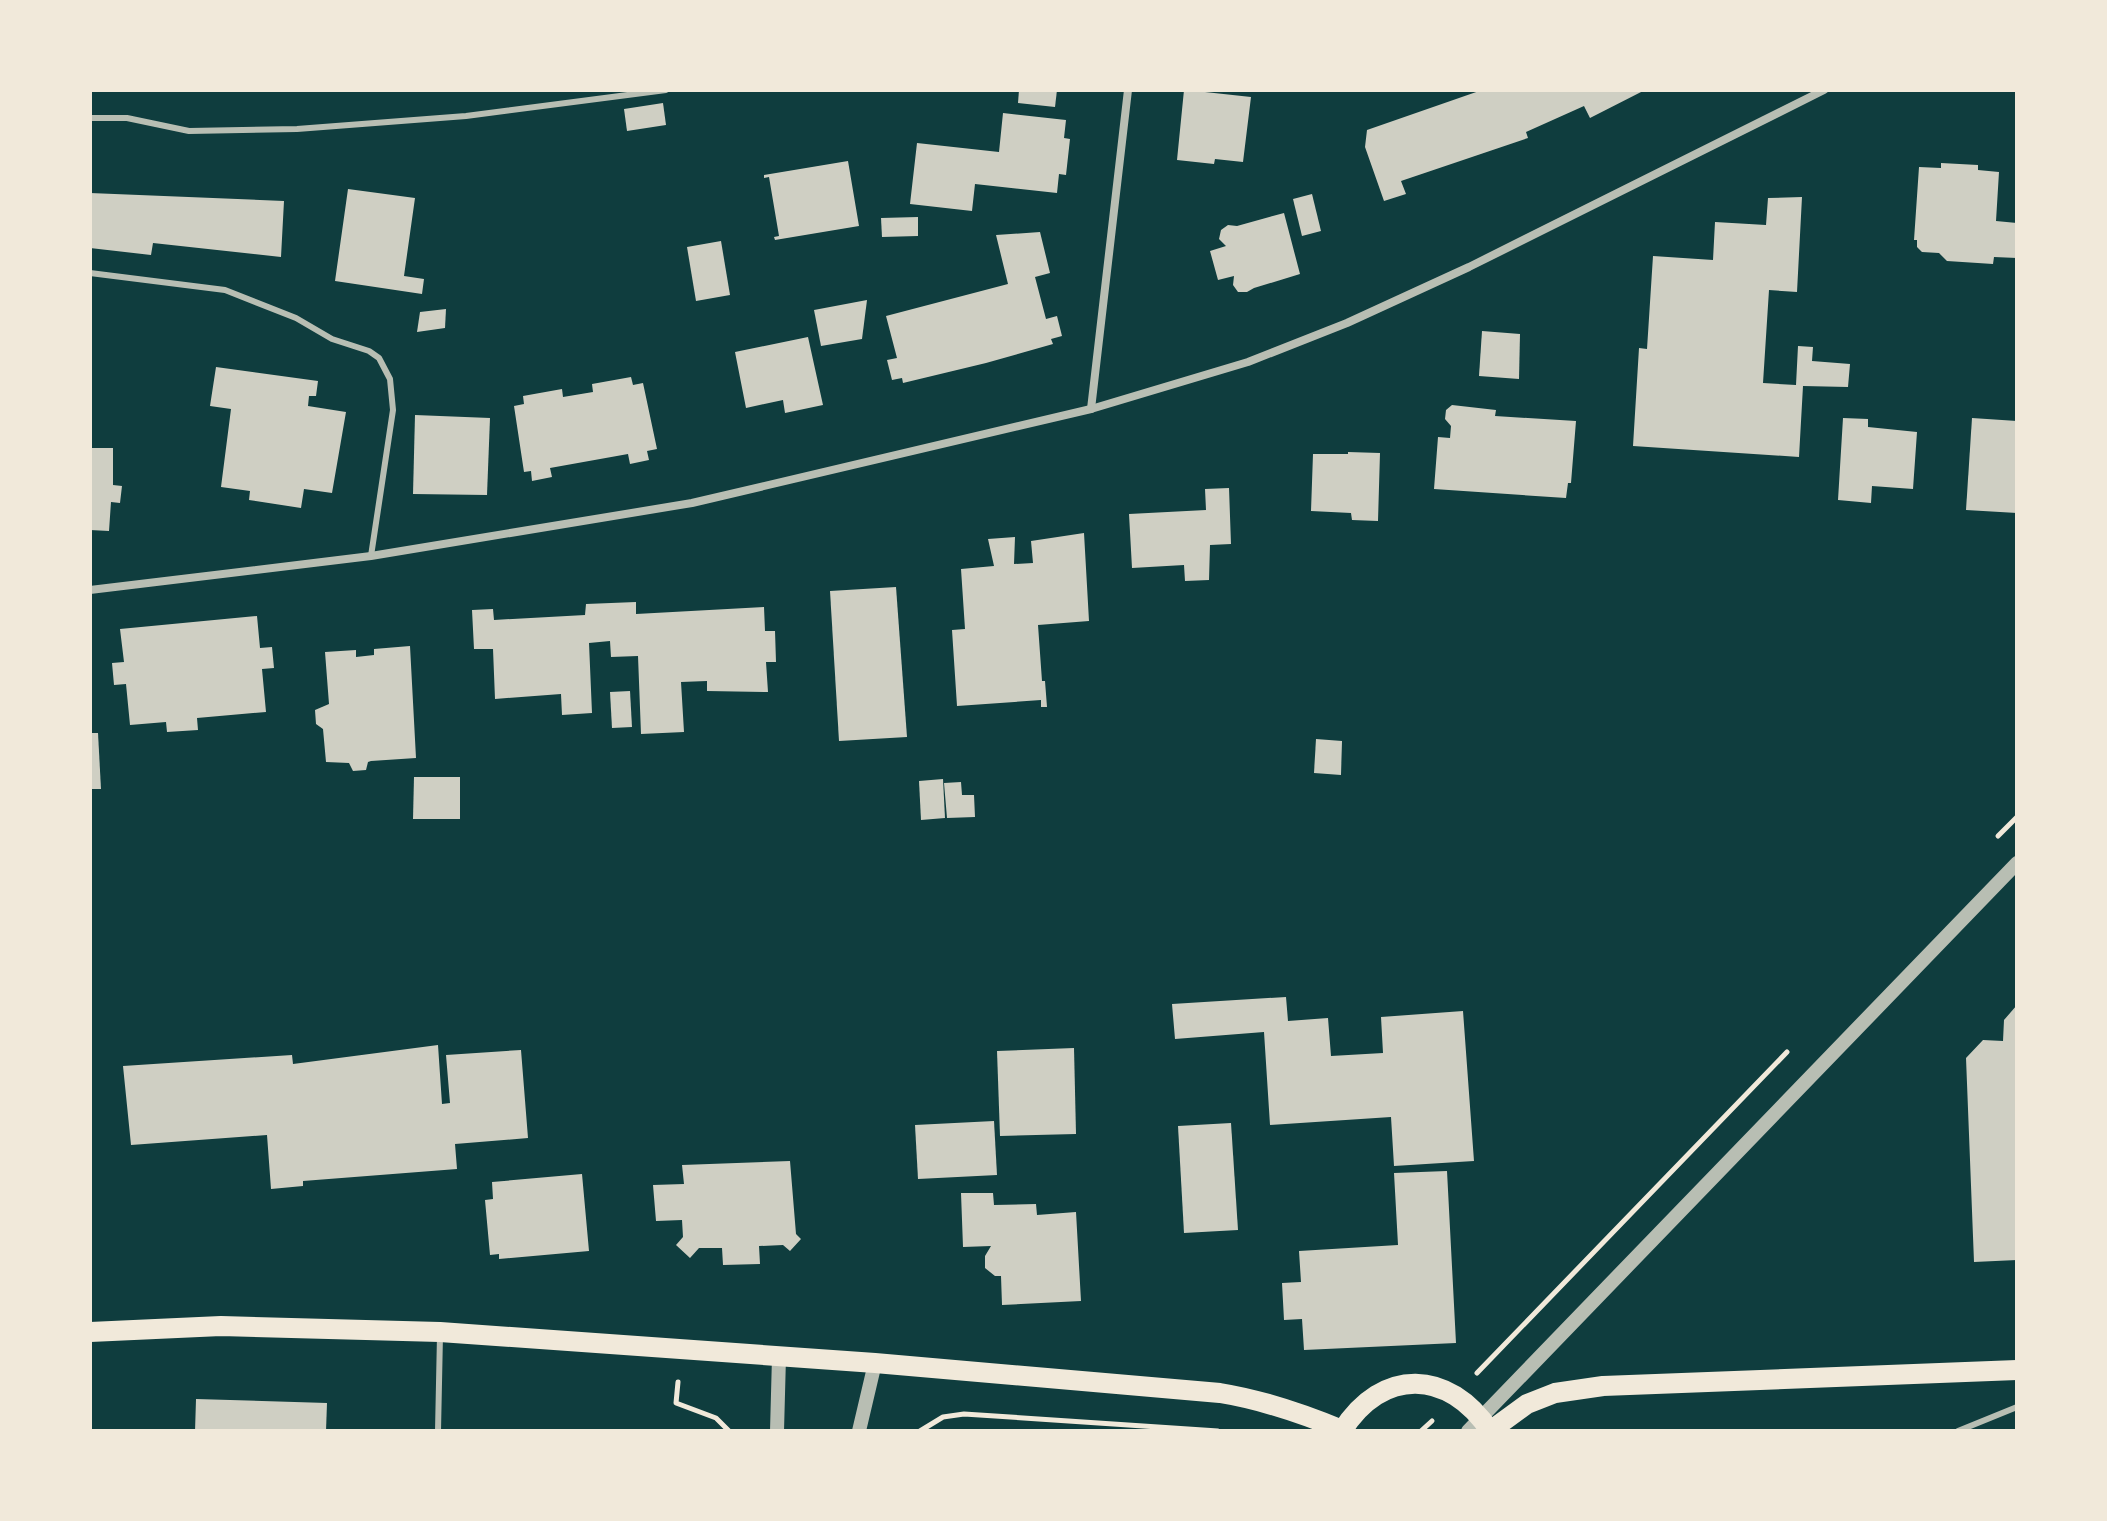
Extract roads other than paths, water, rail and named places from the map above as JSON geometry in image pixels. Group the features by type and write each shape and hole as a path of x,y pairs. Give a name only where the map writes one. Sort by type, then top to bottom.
{"main road":[{"path":"90,1332 221,1326 440,1332 875,1363 1220,1393 1253,1398 1290,1409 1342,1430 1357,1408 1378,1393 1403,1384 1429,1385 1454,1393 1475,1409 1490,1431 1527,1404 1555,1393 1603,1386 2017,1370"}],"street":[{"path":"1091,409 1128,90"},
{"path":"90,590 371,556 692,503 1091,409 1248,362 1347,323 1469,267 1824,90"},
{"path":"1468,1431 2017,863"},
{"path":"777,1431 779,1357"},
{"path":"859,1431 875,1363"}],"lane":[{"path":"90,118 127,118 189,131 297,129 466,116 666,90"},
{"path":"90,273 225,290 296,318 332,339 369,351 379,358 390,379 393,410 371,556"},
{"path":"438,1431 440,1332"},
{"path":"1958,1431 2017,1407"}]}
